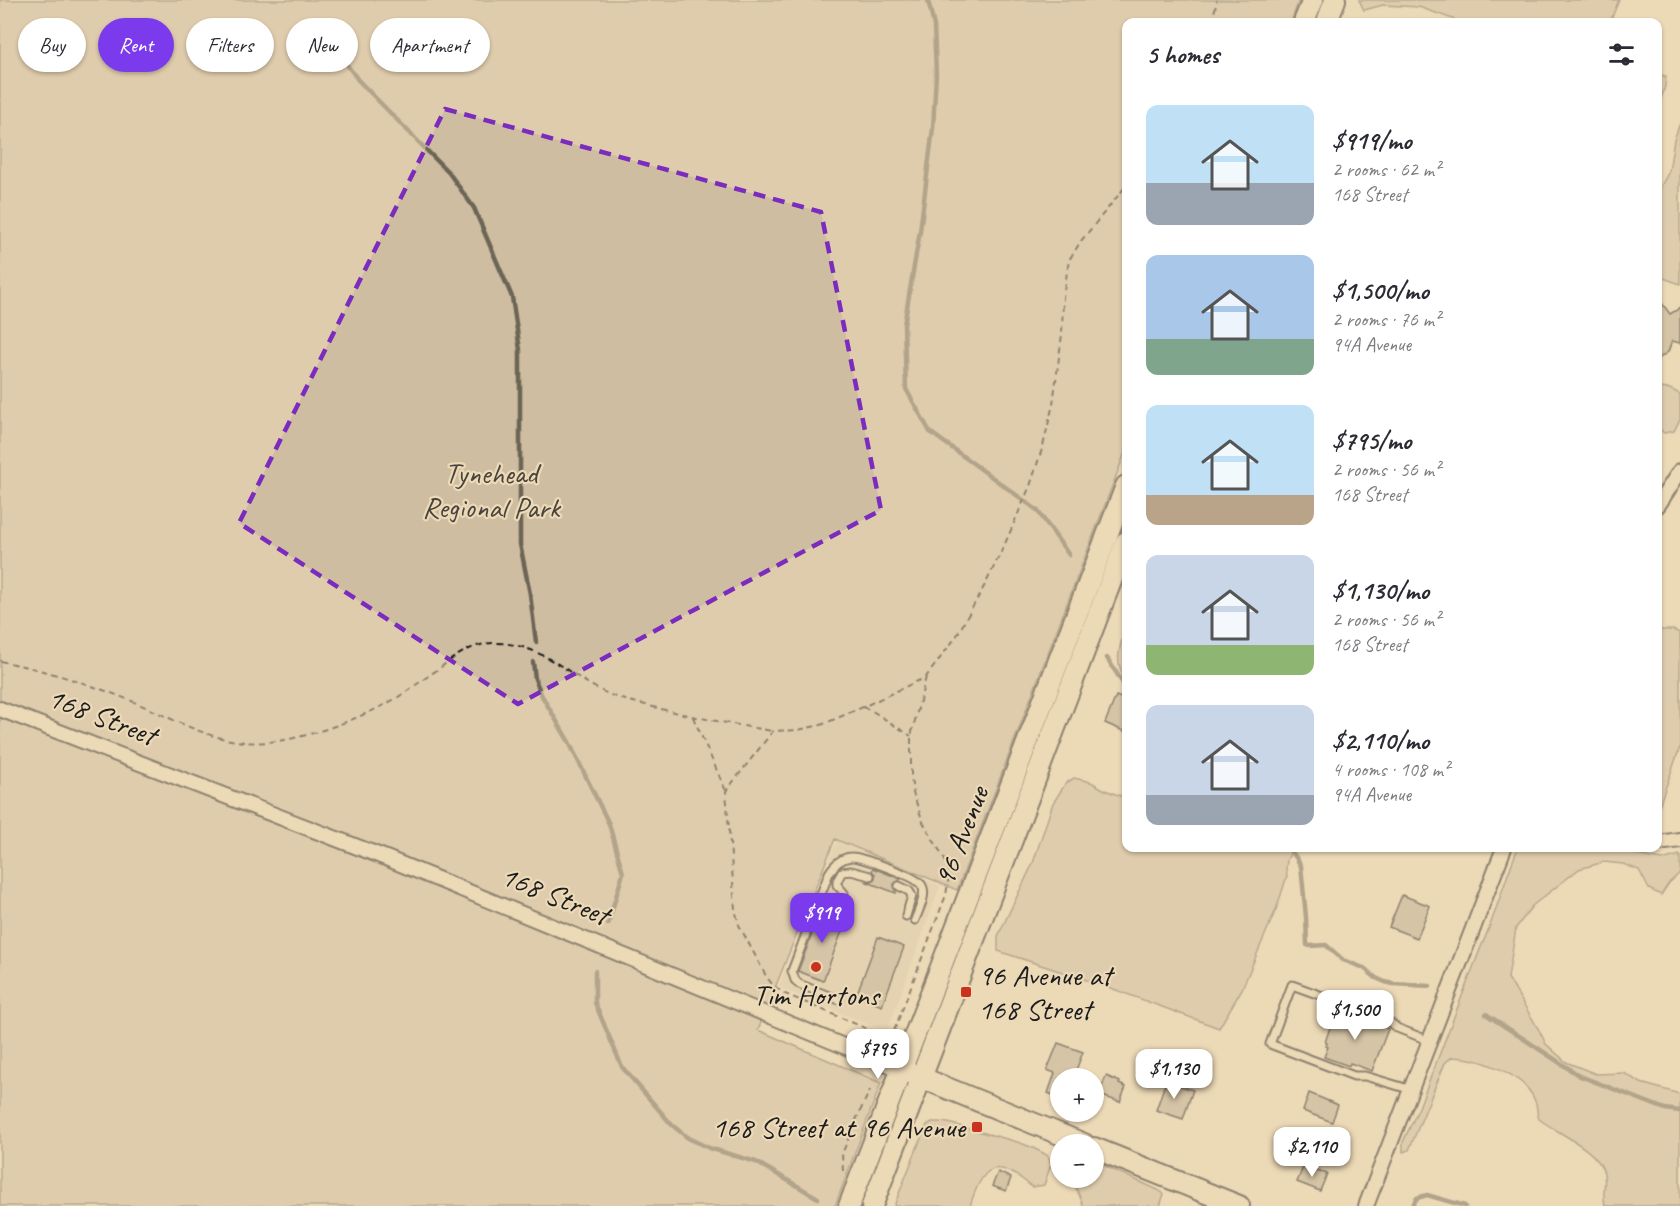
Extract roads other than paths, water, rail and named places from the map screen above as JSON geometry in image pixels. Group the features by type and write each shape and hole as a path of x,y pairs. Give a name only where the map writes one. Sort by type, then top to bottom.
{"main road":[{"path":"1305,18 1312,0"},
{"path":"1328,18 1335,0"},
{"name":"96 Avenue","path":"849,1206 1122,496"},
{"name":"96 Avenue","path":"872,1206 1122,553"},
{"name":"168 Street","path":"902,1070 1059,1134"},
{"path":"1104,1152 1239,1206"}],"street":[{"path":"1662,499 1680,471"},
{"name":"168 Street","path":"0,709 386,858 902,1070"},
{"path":"1662,842 1680,840"},
{"path":"1366,1206 1502,852"}],"lane":[{"path":"839,1000 799,984 792,971 833,866 847,858 859,857 916,880 923,888 923,899 915,920"},
{"path":"844,892 837,885 842,872 851,871 870,876"},
{"path":"898,886 909,891 912,896 906,916"},
{"path":"1412,1090 1365,1076 1354,1076 1270,1044 1292,985 1386,1019 1397,1029 1430,1041"}],"waterway":[{"path":"928,0 934,26 936,74 933,128 920,231 904,325 906,389 930,432 1037,510 1069,555"},
{"path":"352,72 449,173 474,208 512,297 520,350 520,544 530,594 536,642"},
{"path":"1107,658 1122,682"},
{"path":"533,662 535,679 542,696 569,742 609,824 623,873 608,924"},
{"path":"1292,852 1301,866 1307,945 1326,945 1343,960 1364,968 1385,982 1430,986"},
{"path":"595,971 595,1003 622,1067 672,1125 688,1138 709,1148 756,1162 818,1198"},
{"path":"1486,1014 1580,1076 1665,1109 1680,1111"},
{"path":"1412,1206 1417,1198 1427,1195 1465,1206"}],"place":[{"name":"Tim Hortons","path":"816,967"},
{"name":"96 Avenue at 168 Street","path":"966,992"},
{"name":"168 Street at 96 Avenue","path":"977,1127"}],"park label":[{"name":"Tynehead Regional Park","path":"491,490"}]}
